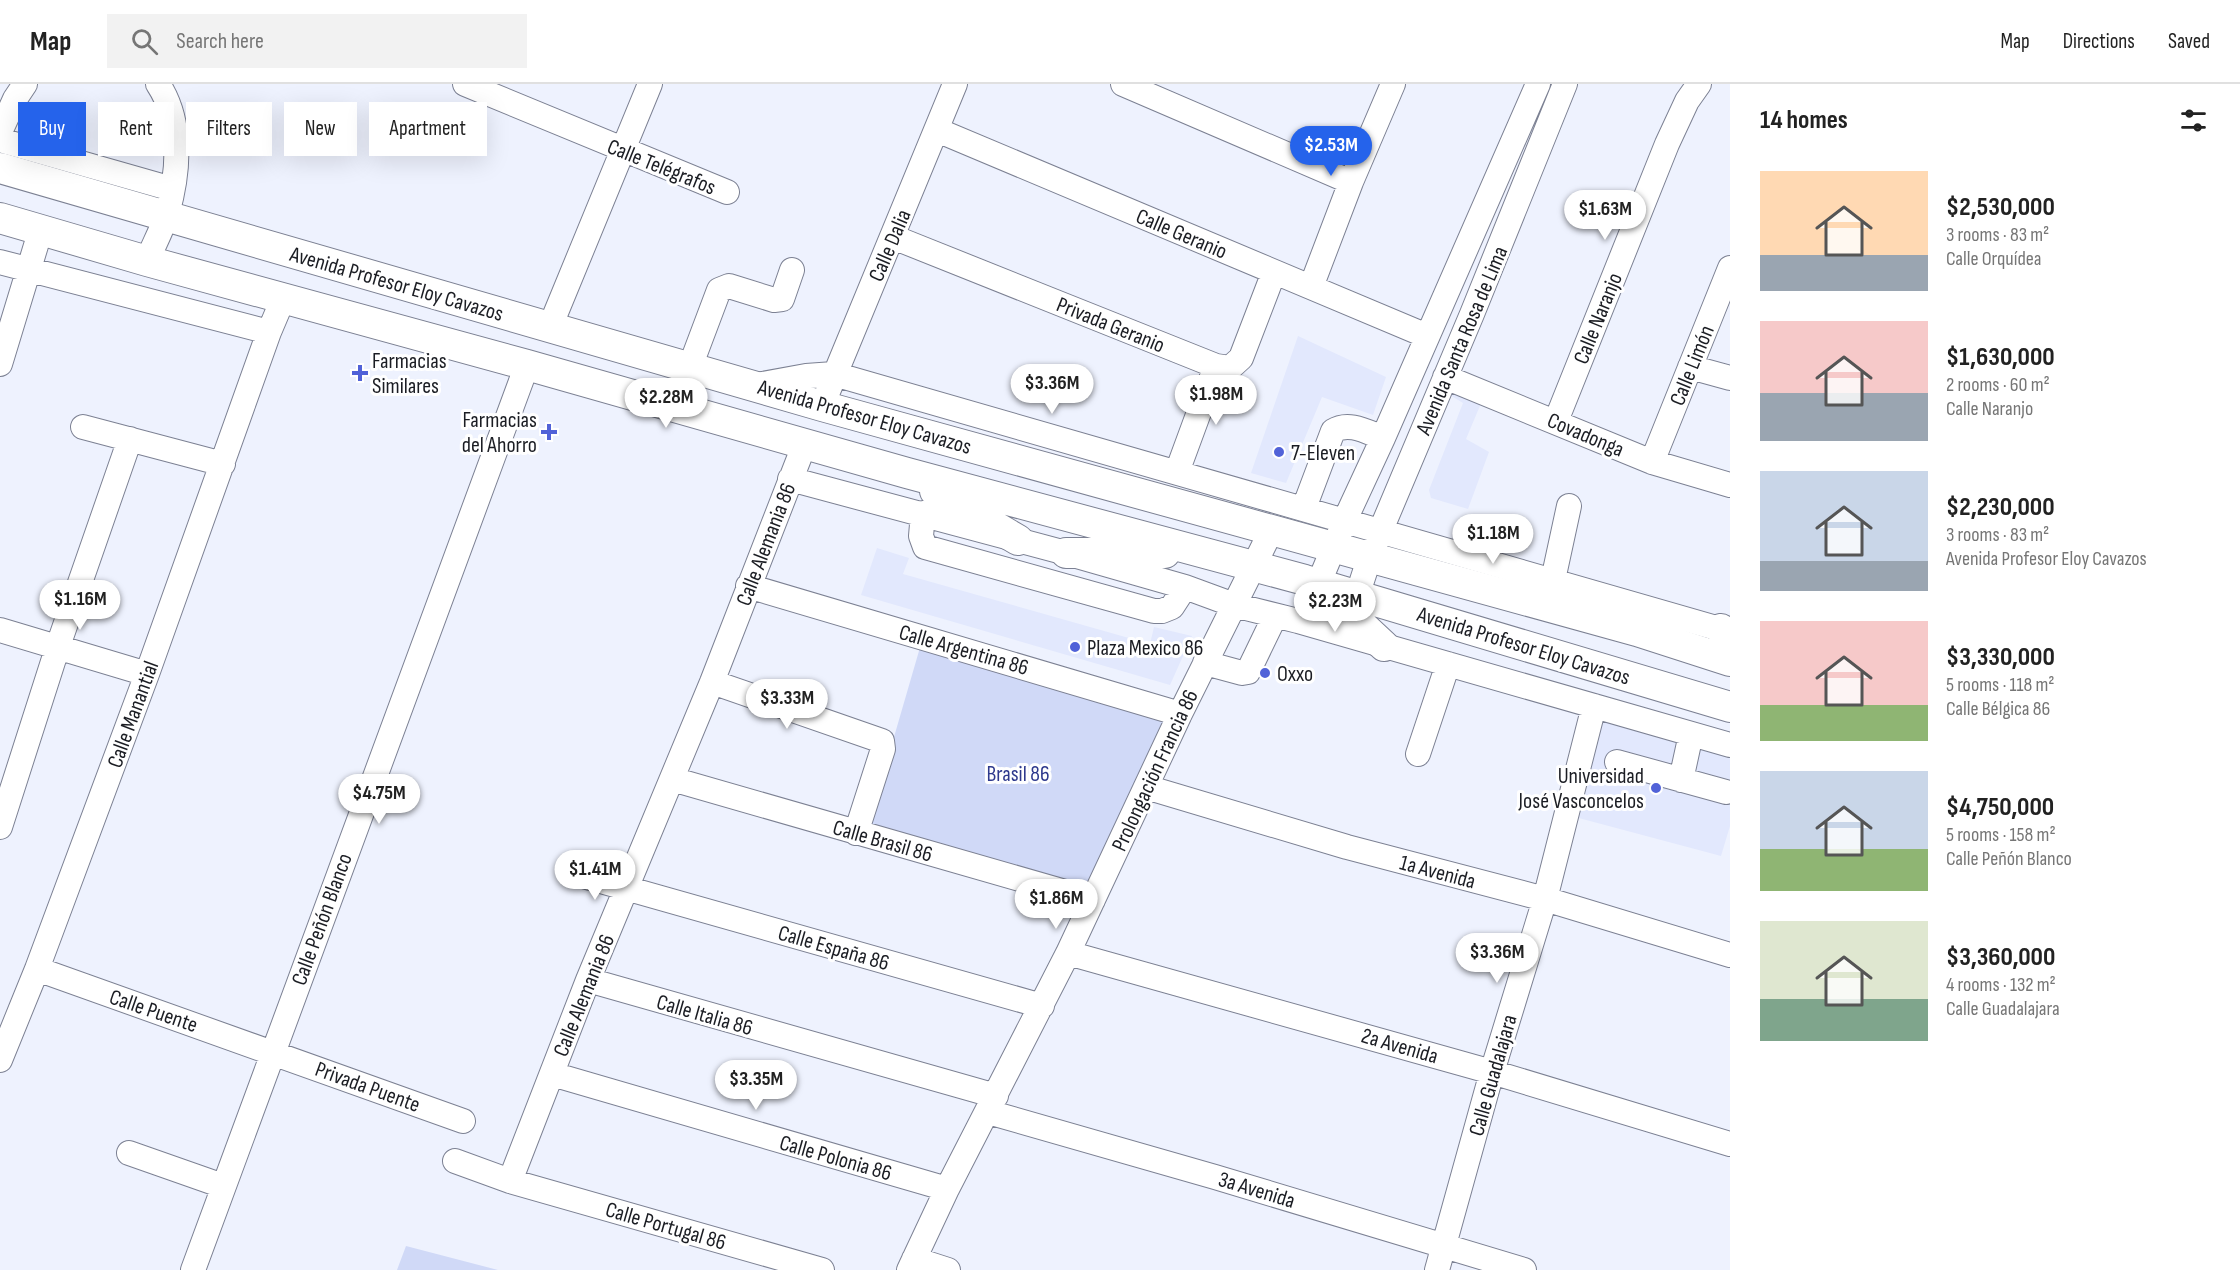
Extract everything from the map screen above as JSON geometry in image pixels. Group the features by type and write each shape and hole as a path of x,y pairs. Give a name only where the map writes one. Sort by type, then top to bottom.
{"main road":[{"name":"Avenida Profesor Eloy Cavazos","path":"0,168 169,202 550,327 822,406 1272,529 1340,533 1376,543 1730,661"},
{"name":"Avenida Profesor Eloy Cavazos","path":"0,218 907,473 1254,566 1730,707"},
{"path":"907,473 1018,540"},
{"path":"1066,553 1198,551"},
{"path":"1318,585 1384,646"}],"street":[{"path":"0,132 15,99 26,84"},
{"path":"147,261 169,202 177,145 175,122 158,84"},
{"name":"Calle Telégrafos","path":"465,84 727,192"},
{"path":"550,327 650,84"},
{"name":"Calle Dalia","path":"822,406 956,84"},
{"path":"1123,84 1351,182"},
{"path":"1311,287 1351,182 1393,84"},
{"name":"Avenida Santa Rosa de Lima","path":"1318,585 1538,84"},
{"name":"Avenida Santa Rosa de Lima","path":"1357,596 1376,543 1565,84"},
{"name":"Calle Naranjo","path":"1556,421 1667,144 1687,101 1699,84"},
{"name":"Calle Geranio","path":"937,130 1427,336"},
{"path":"0,140 169,202"},
{"path":"0,364 40,229"},
{"name":"Privada Geranio","path":"893,237 1216,366"},
{"path":"0,262 269,332"},
{"path":"690,367 719,290 729,286 774,300 782,299 792,270"},
{"name":"Calle Limón","path":"1652,462 1730,270"},
{"path":"1177,472 1216,366 1230,368 1241,358 1274,272"},
{"name":"Calle Manantial","path":"3,1045 37,969 283,299"},
{"name":"Calle Peñón Blanco","path":"193,1270 527,365"},
{"path":"1690,367 1730,378"},
{"path":"756,385 806,376 834,374 1305,508 1340,533"},
{"name":"Covadonga","path":"1445,376 1652,462 1730,485"},
{"path":"1305,508 1333,431 1347,426 1383,438"},
{"path":"83,427 223,464"},
{"path":"0,827 58,646 130,439"},
{"name":"Calle Alemania 86","path":"510,1181 588,980 712,682 806,443"},
{"path":"790,479 1066,553 1185,587 1234,605 1730,745"},
{"path":"1553,580 1569,506"},
{"path":"923,513 921,536 924,547 1110,600 1162,611 1172,607 1185,587"},
{"name":"Prolongación Francia 86","path":"912,1264 1094,900 1180,714 1272,529"},
{"path":"1376,543 1553,580 1727,632"},
{"name":"Calle Argentina 86","path":"748,586 1180,714"},
{"path":"1205,663 1242,674 1248,672 1275,616"},
{"path":"0,630 147,674"},
{"path":"1418,754 1448,664"},
{"path":"712,682 883,743 856,832"},
{"name":"Calle Guadalajara","path":"1437,1270 1492,1072 1545,899 1594,706"},
{"path":"1681,780 1691,734"},
{"path":"1617,762 1726,792"},
{"name":"Calle Brasil 86","path":"672,779 1094,900"},
{"name":"1a Avenida","path":"1146,787 1347,847 1545,899 1730,955"},
{"name":"Calle España 86","path":"576,874 1042,1005"},
{"name":"2a Avenida","path":"1068,953 1492,1072 1730,1144"},
{"name":"Calle Puente","path":"37,969 272,1052"},
{"name":"Calle Italia 86","path":"588,980 992,1104"},
{"name":"Privada Puente","path":"272,1052 463,1121"},
{"name":"Calle Polonia 86","path":"552,1074 947,1190"},
{"name":"3a Avenida","path":"992,1104 1203,1173 1524,1270"},
{"path":"129,1153 223,1186"},
{"name":"Calle Portugal 86","path":"455,1161 510,1181 822,1270"},
{"path":"912,1264 948,1270"}],"shaded area":[{"path":"1298,336 1386,377 1373,415 1322,397 1286,483 1251,473"},
{"path":"1445,392 1482,401 1466,439 1489,452 1468,509 1431,498 1429,490 1463,403"},
{"path":"877,548 909,558 903,574 1150,644 1154,627 1192,636 1170,685 861,595"},
{"name":"Universidad José Vasconcelos","path":"1602,718 1730,753 1730,826 1721,856 1575,817"}],"green space":[{"name":"Brasil 86","path":"921,644 1171,716 1086,895 867,830"},
{"path":"406,1246 498,1270 397,1270"}],"place":[{"name":"Farmacias Similares","path":"360,373"},
{"name":"Farmacias del Ahorro","path":"549,432"},
{"name":"7-Eleven","path":"1279,452"},
{"name":"Plaza Mexico 86","path":"1075,647"},
{"name":"Oxxo","path":"1265,673"},
{"name":"Universidad José Vasconcelos","path":"1656,788"}]}
